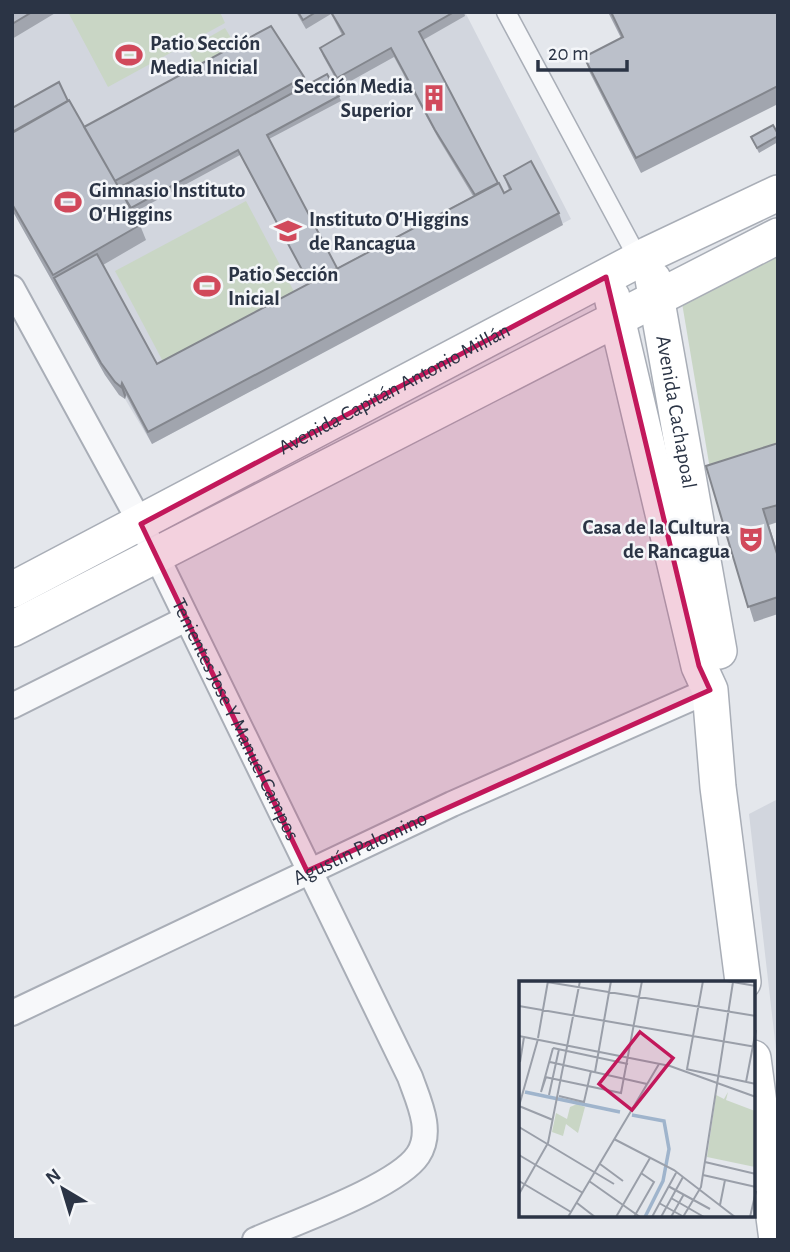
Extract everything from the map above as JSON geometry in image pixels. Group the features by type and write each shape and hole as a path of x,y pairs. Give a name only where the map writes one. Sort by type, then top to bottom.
{"main road":[{"name":"Avenida Capitán Antonio Millán","path":"12,590 644,257 778,192"},
{"name":"Avenida Capitán Antonio Millán","path":"12,629 778,236"},
{"name":"Avenida Cachapoal","path":"644,257 655,299 721,664 710,690"},
{"name":"Avenida Cachapoal","path":"606,277 619,318 699,666 710,690 718,787 743,981"},
{"path":"755,1073 777,1240"}],"street":[{"path":"506,12 644,257"},
{"name":"Tenientes Jose Y Manuel Campos","path":"12,288 141,524 307,871 410,1077 423,1113 424,1133 418,1154 401,1170 380,1184 255,1240"},
{"path":"12,706 186,619"},
{"name":"Agustín Palomino","path":"12,1013 307,871 710,690"}],"highlighted area":[{"path":"606,277 699,666 710,690 307,871 141,524"}],"shaded area":[{"name":"Instituto O'Higgins de Rancagua","path":"12,12 465,12 571,219 152,444 125,399 105,375 12,210"},
{"path":"778,799 778,1067 749,814"}],"green space":[{"name":"Patio Sección Media Inicial","path":"68,12 220,12 225,23 108,87"},
{"path":"225,28 236,46 197,66 188,49"},
{"name":"Patio Sección Inicial","path":"246,201 299,301 168,371 115,271"},
{"path":"778,255 778,460 712,481 682,303"}],"building":[{"path":"12,12 32,12 12,24"},
{"path":"298,12 316,12 303,20"},
{"path":"331,12 454,12 419,32 498,183 475,195 435,130 391,48 337,78 320,48 344,34"},
{"path":"611,12 778,12 778,86 636,158 584,57 623,37"},
{"path":"271,26 304,77 115,181 84,127"},
{"path":"327,74 339,96 267,135 337,268 309,283 238,150 131,208 119,188"},
{"path":"59,82 68,101 12,133 12,108"},
{"name":"Gimnasio Instituto O'Higgins","path":"69,100 140,225 53,275 12,204 12,132"},
{"path":"773,125 778,136 757,148 751,137"},
{"path":"531,161 559,213 148,432 122,383 121,387 101,363 54,278 97,254 157,364 499,183 504,193 511,189 504,176"},
{"name":"Casa de la Cultura de Rancagua","path":"778,443 778,505 763,509 778,557 778,597 748,607 706,466"}],"place":[{"name":"Patio Sección Media Inicial","path":"129,55"},
{"name":"Sección Media Superior","path":"434,98"},
{"name":"Gimnasio Instituto O'Higgins","path":"68,202"},
{"name":"Instituto O'Higgins de Rancagua","path":"288,231"},
{"name":"Patio Sección Inicial","path":"207,286"},
{"name":"Casa de la Cultura de Rancagua","path":"751,539"}]}
